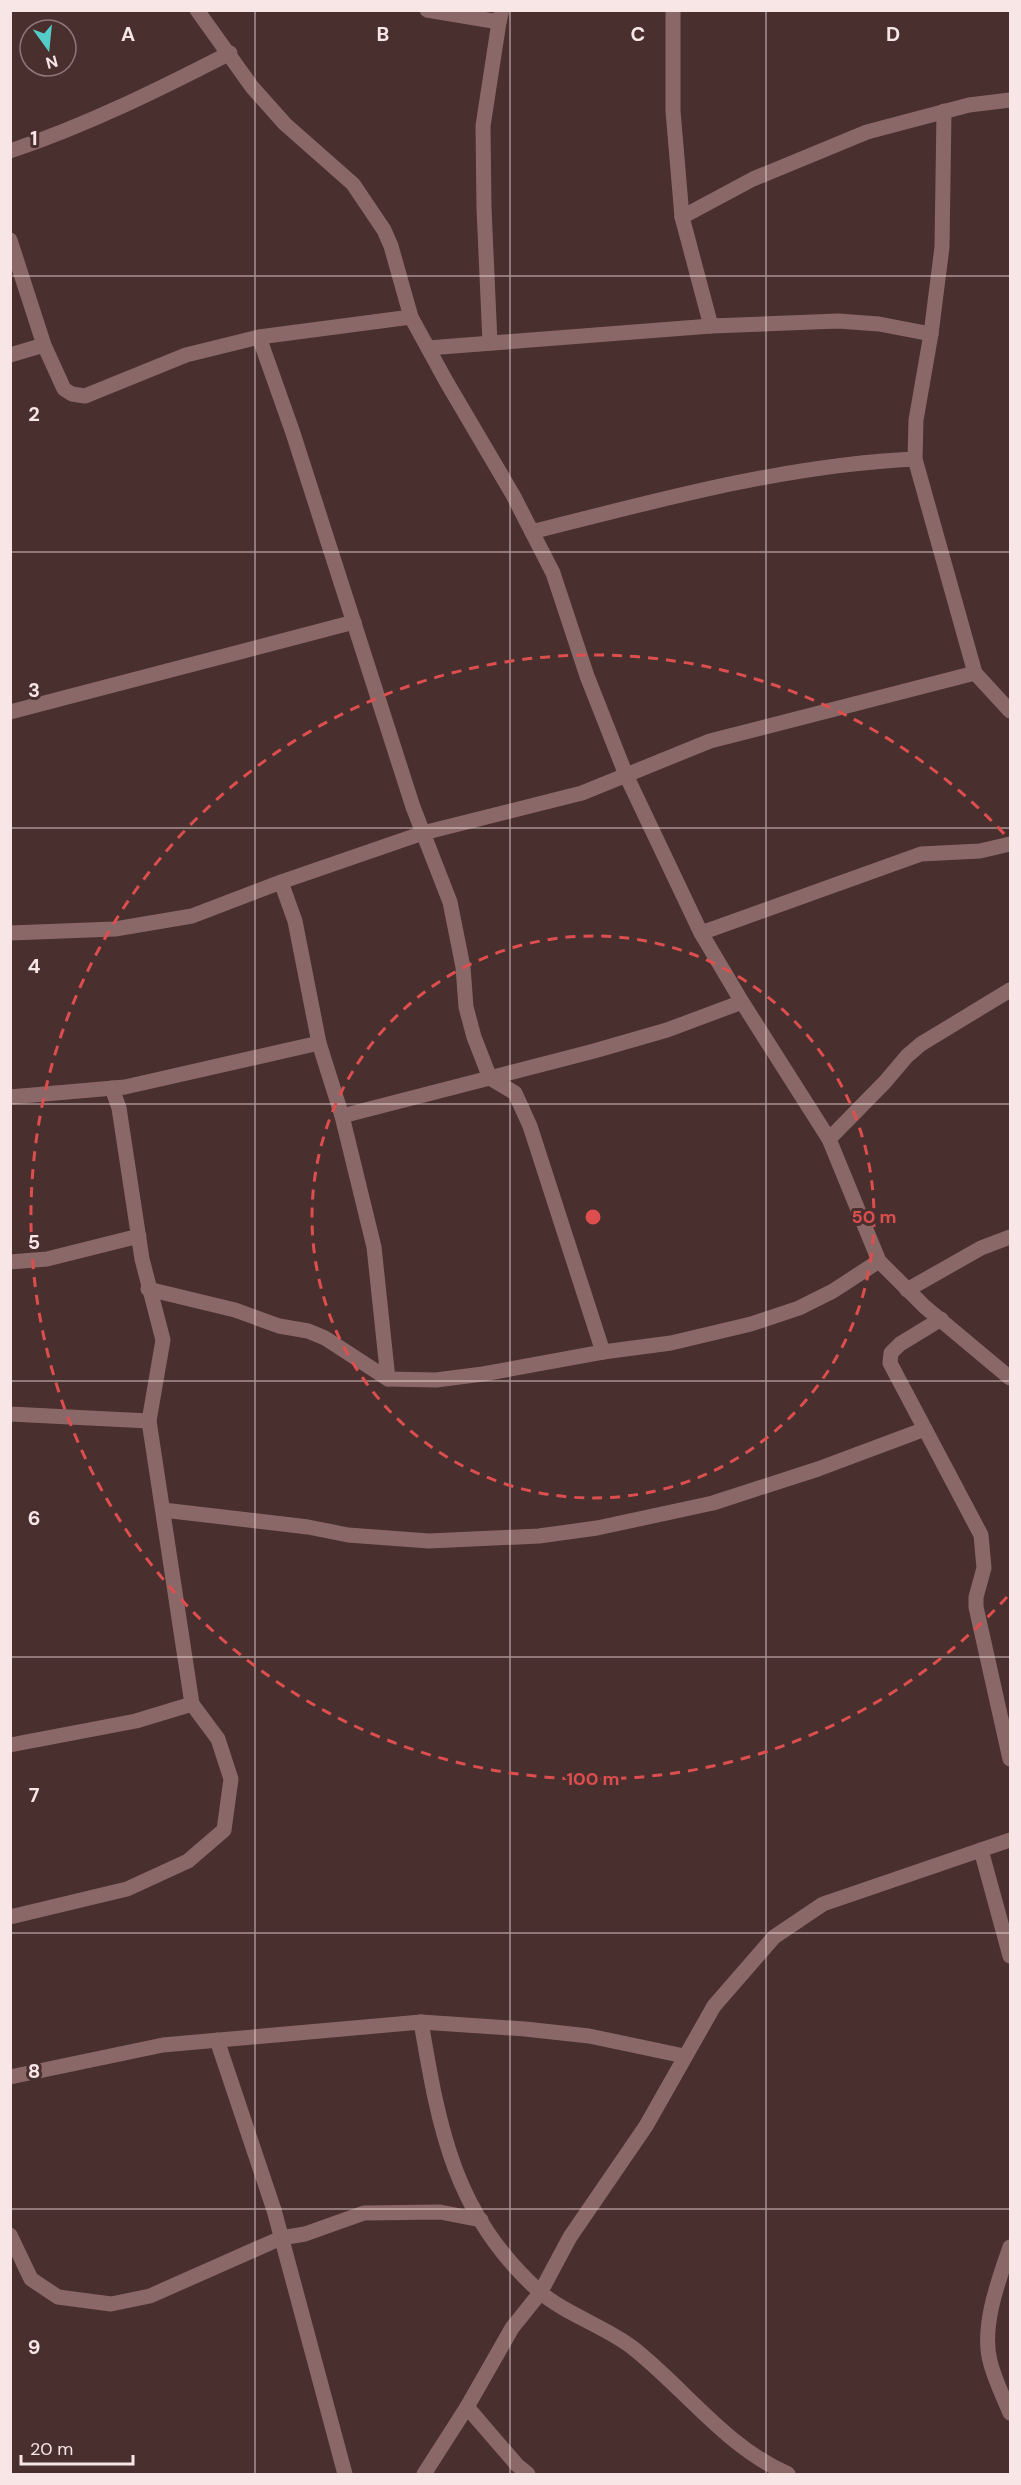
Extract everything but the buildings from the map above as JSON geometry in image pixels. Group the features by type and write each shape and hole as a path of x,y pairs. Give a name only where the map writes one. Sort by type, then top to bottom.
{"street":[{"path":"197,10 230,53 252,87 285,124 353,184 374,213 392,246 411,317 513,495 553,573 587,676 626,775 702,933 742,1002 829,1139 879,1261 907,1290 1011,1378"},
{"path":"427,10 500,16 483,126 490,343"},
{"path":"673,10 673,111 682,217 711,326"},
{"path":"10,151 51,137 144,97 230,53"},
{"path":"682,217 753,179 867,132 969,105 1011,100"},
{"path":"944,111 942,247 931,334 916,420 915,459 975,673 1011,711"},
{"path":"10,240 44,345 64,389 72,394 85,396 186,355 259,337 411,317"},
{"path":"428,348 711,326 838,321 879,324 931,334"},
{"path":"259,337 423,833 450,902 463,967 466,1007 474,1037 490,1078 515,1093 530,1126 603,1352"},
{"path":"10,355 44,345"},
{"path":"532,532 671,497 794,471 870,461 915,459"},
{"path":"10,712 354,622"},
{"path":"10,933 115,929 192,916 281,882 423,833 582,793 719,738 975,673"},
{"path":"702,933 912,856 943,851 980,851 1011,844"},
{"path":"281,882 295,921 319,1043 342,1116 374,1247 388,1379"},
{"path":"829,1139 921,1044 1011,990"},
{"path":"342,1116 667,1030 742,1002"},
{"path":"10,1097 125,1087 319,1043"},
{"path":"10,1917 127,1889 188,1861 224,1830 231,1779 218,1739 192,1704 150,1421 163,1340 148,1289 119,1108 112,1088"},
{"path":"10,1262 47,1259 139,1236"},
{"path":"907,1290 981,1248 1011,1238"},
{"path":"148,1289 235,1310 279,1326 308,1331 325,1338 388,1379 436,1380 671,1343 751,1324 800,1308 833,1291 879,1261"},
{"path":"941,1319 900,1344 891,1353 890,1363 981,1535 984,1568 976,1597 976,1607 1011,1759"},
{"path":"10,1414 150,1421"},
{"path":"163,1510 308,1527 348,1535 429,1541 539,1536 597,1527 713,1503 818,1470 925,1429"},
{"path":"10,1745 136,1720 192,1704"},
{"path":"424,2475 467,2407 512,2328 540,2292 570,2237 646,2126 714,2006 774,1937 823,1904 1011,1840"},
{"path":"981,1850 1011,1956"},
{"path":"10,2077 163,2045 421,2022 589,2036 684,2056"},
{"path":"421,2022 436,2105 449,2154 467,2198 498,2247 540,2292 632,2347 720,2428 772,2468 788,2475"},
{"path":"217,2040 250,2134 281,2238 345,2475"},
{"path":"10,2235 30,2279 58,2297 111,2304 150,2296 281,2238 305,2234 364,2213 440,2212 481,2220"},
{"path":"1011,2247 995,2290 989,2335 989,2359 1006,2394 1011,2413"},
{"path":"467,2407 528,2475"}]}
